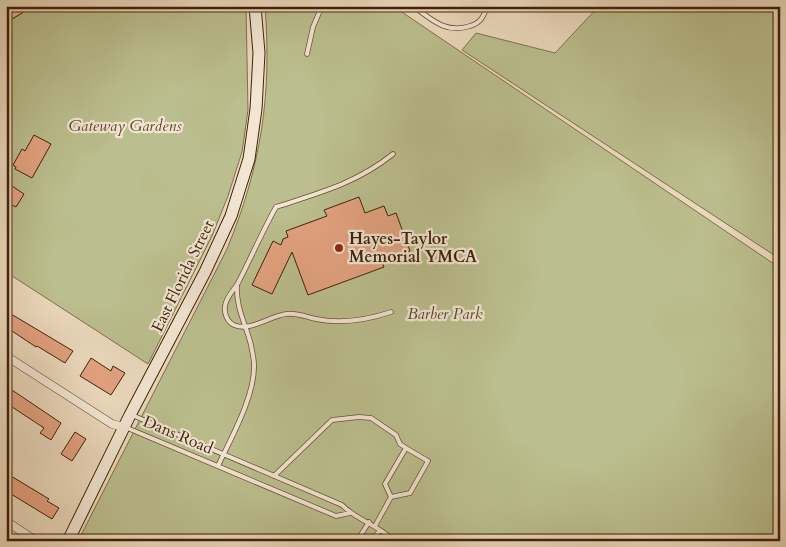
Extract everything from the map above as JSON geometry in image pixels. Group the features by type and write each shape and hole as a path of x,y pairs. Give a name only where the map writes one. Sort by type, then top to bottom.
{"main road":[{"path":"6,16 21,6"},
{"name":"East Florida Street","path":"68,541 130,415 205,272 226,225 249,159 256,109 259,52 255,6"}],"street":[{"name":"Dans Road","path":"6,356 112,424 124,427"},
{"path":"6,521 36,541"}],"lane":[{"path":"307,54 313,28 322,6"},
{"path":"413,6 445,27 460,30 475,25 483,18 487,6"},
{"path":"391,312 378,316 338,321 315,319 298,314 285,314 245,327 234,325 228,320 224,312 225,304 276,207 346,184 370,172 394,154"},
{"path":"218,466 246,404 252,385 254,365 236,299 237,284"},
{"name":"Dans Road","path":"130,415 342,505 350,513 376,526 394,541"},
{"path":"274,476 332,420 359,417 371,418 396,435 400,444 428,461 410,493 391,497"},
{"name":"Dans Road","path":"124,427 336,516 350,513"},
{"path":"391,497 385,484 406,448"},
{"path":"376,526 391,497"},
{"path":"356,541 369,522"},
{"path":"372,541 380,530"}],"green space":[{"name":"Gateway Gardens","path":"33,6 246,6 248,110 242,152 228,196 212,236 148,364 6,272 6,23"},
{"name":"Barber Park","path":"265,6 393,6 780,268 780,541 78,541 227,249 239,218 256,159 265,101 267,39"},
{"path":"599,6 780,6 780,259 462,50 476,33 555,53"}],"building":[{"path":"34,135 51,144 32,178 15,169 16,167 13,165 22,149 25,151"},
{"path":"6,182 24,194 16,207 6,202"},
{"name":"Hayes-Taylor Memorial YMCA","path":"359,197 365,213 384,206 388,216 396,213 410,251 382,262 384,267 308,295 292,252 272,294 252,285 273,241 281,245 283,239 288,237 286,231 327,216 324,210"},
{"path":"6,311 73,351 65,363 6,327"},
{"path":"91,358 111,371 113,366 125,373 111,395 80,376"},
{"path":"6,386 61,423 51,440 40,433 44,428 6,403"},
{"path":"75,432 86,439 72,461 61,454"},
{"path":"6,473 49,499 47,501 59,508 52,519 6,491"}],"place":[{"name":"Hayes-Taylor Memorial YMCA","path":"339,248"}]}
